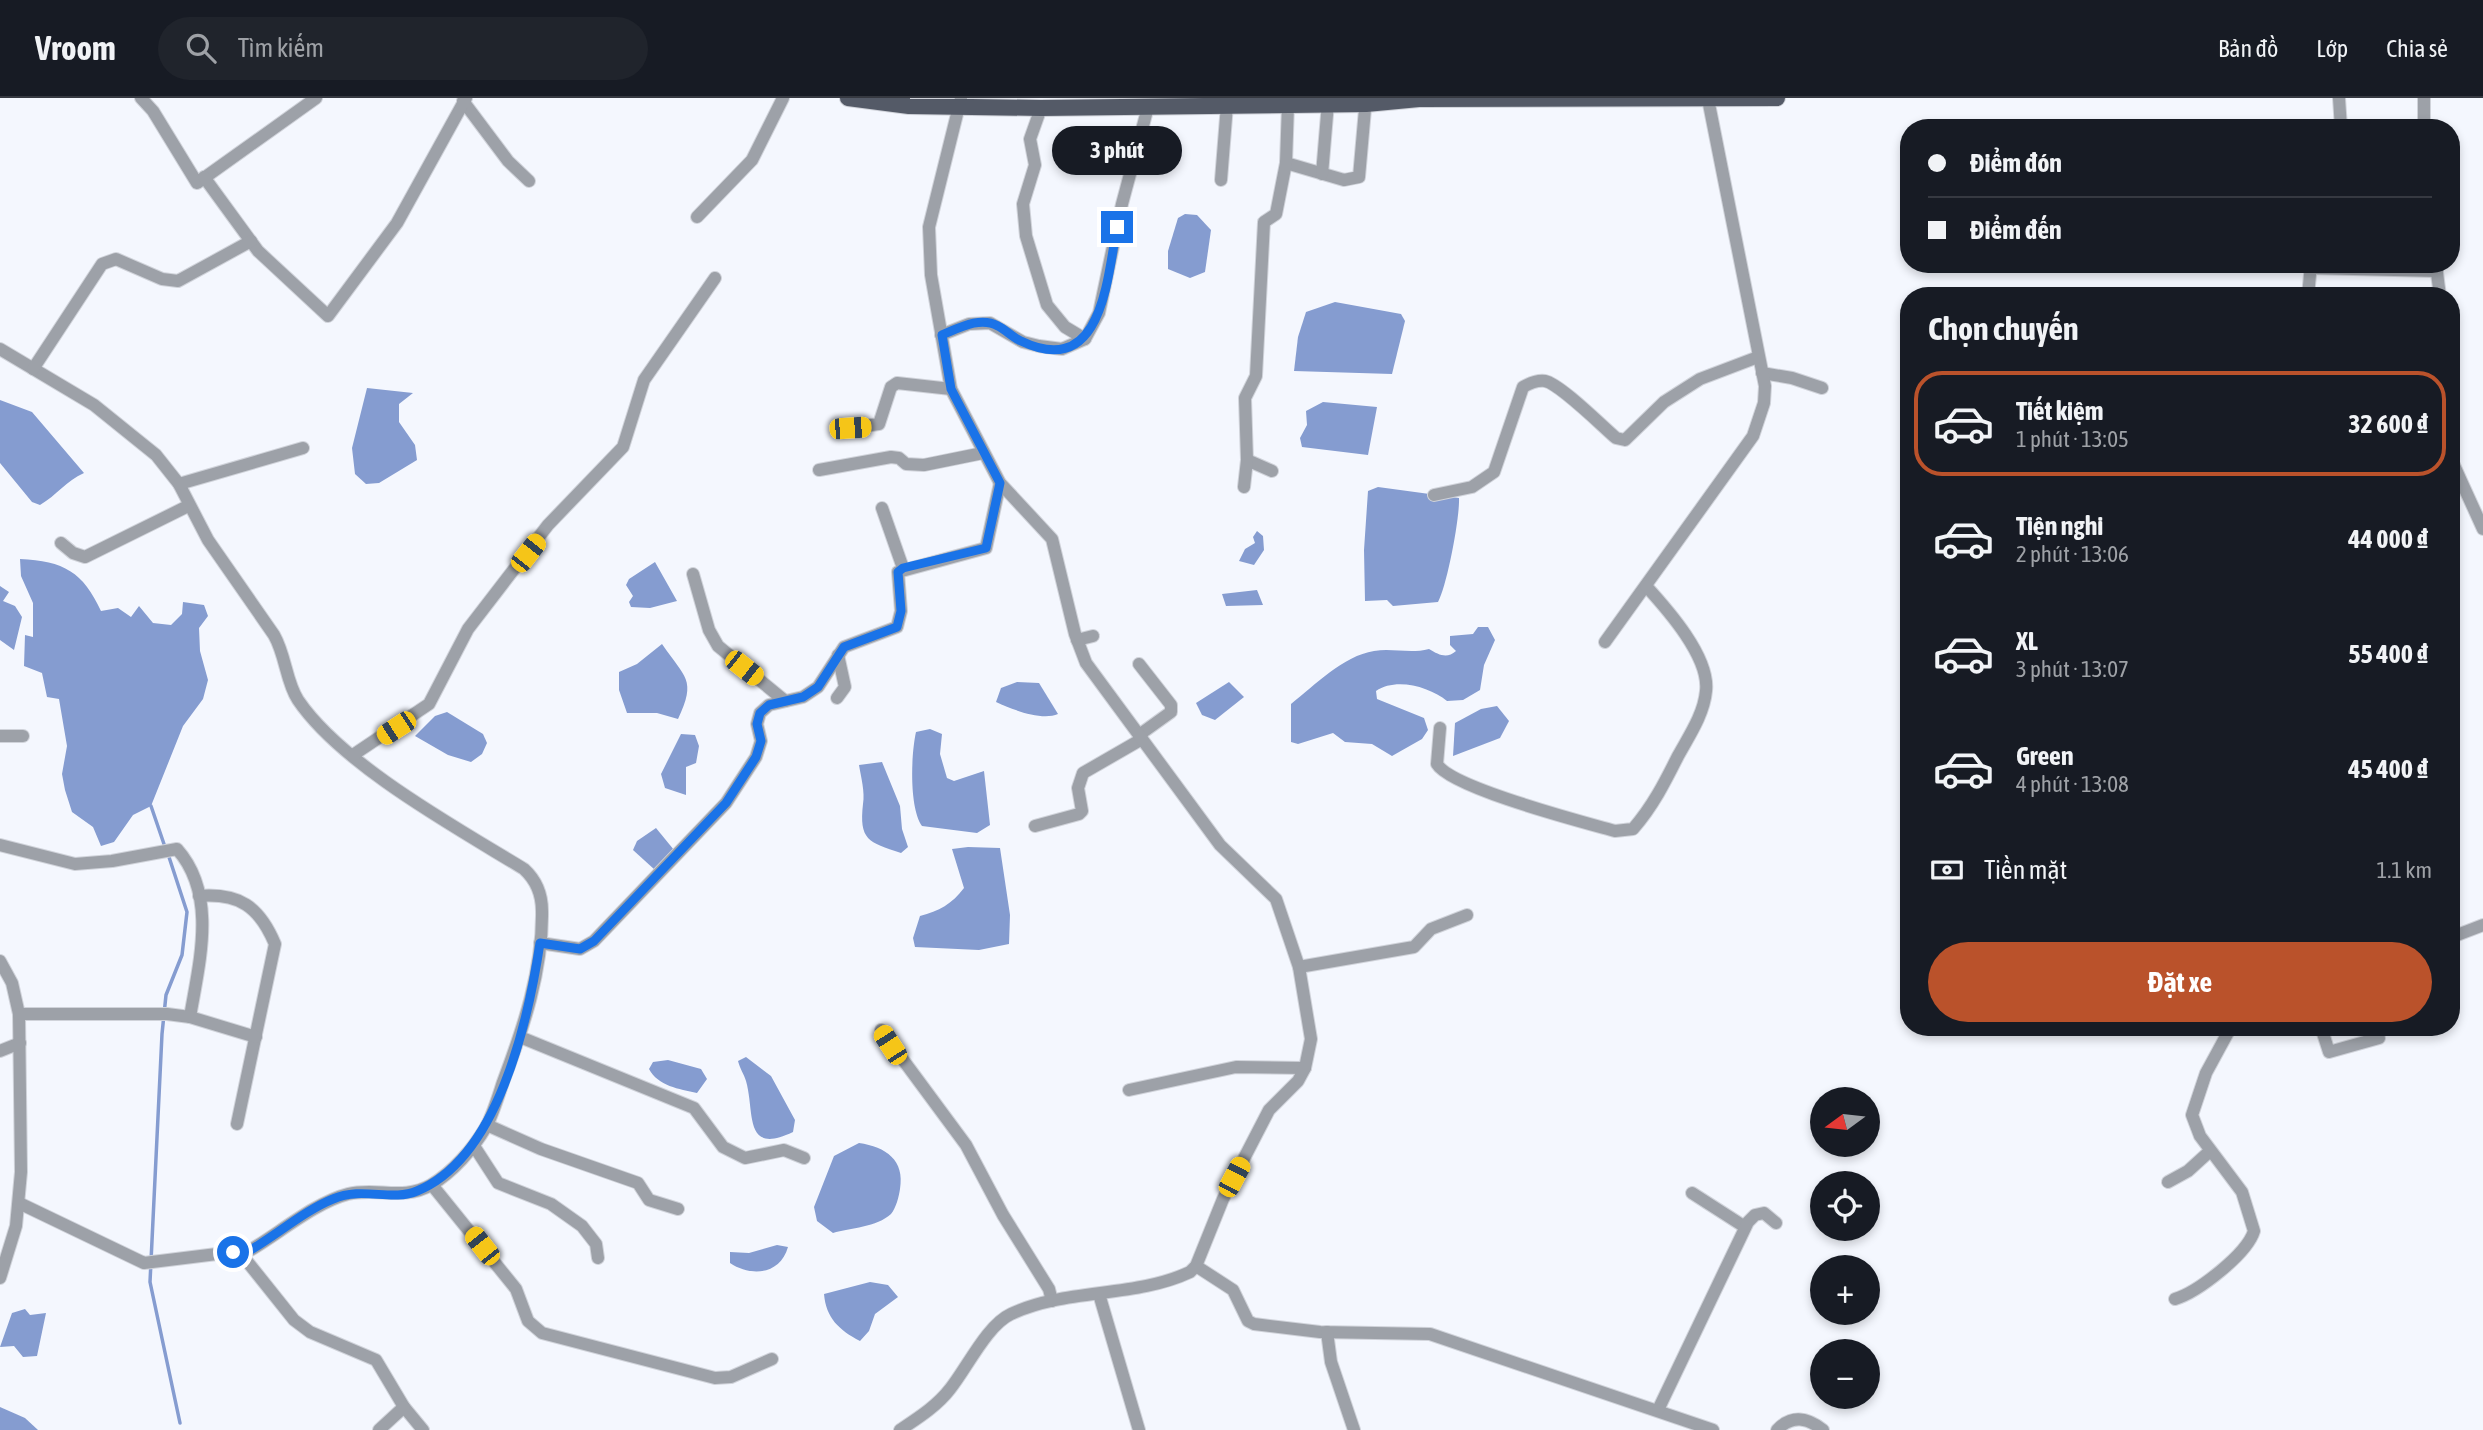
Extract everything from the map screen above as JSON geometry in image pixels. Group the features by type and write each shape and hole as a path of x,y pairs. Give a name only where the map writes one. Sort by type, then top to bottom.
{"main road":[{"path":"848,98 909,106 958,101 1048,101 1148,107 1387,99 1777,98"},
{"path":"1048,101 1070,98"}],"street":[{"path":"141,98 153,111 197,183 316,98"},
{"path":"697,217 752,160 783,98"},
{"path":"2339,98 2340,119"},
{"path":"2424,98 2424,119"},
{"path":"204,177 251,241 325,315 332,314 397,223 464,99 508,161 529,181"},
{"path":"1605,642 1753,436 1764,403 1762,373 1708,99"},
{"path":"900,1430 949,1391 1002,1320 1011,1314 1052,1301 1099,1294 1185,1275 1196,1266 1223,1199 1269,1110 1298,1081 1305,1068 1311,1039 1299,967 1276,899 1225,851 1097,681 1077,640 1052,539 1000,483 951,389 930,275 929,227 958,101"},
{"path":"1048,101 1030,139 1035,165 1023,204 1026,236 1047,306 1065,327 1085,338"},
{"path":"1286,163 1344,180 1359,177 1366,101"},
{"path":"1322,174 1328,103"},
{"path":"1244,487 1247,460 1245,398 1256,376 1264,222 1276,214 1286,163 1288,104"},
{"path":"1221,180 1227,105"},
{"path":"942,335 969,324 990,323 1023,342 1039,346 1062,349 1085,338 1099,313 1122,204 1148,107"},
{"path":"33,369 102,264 116,259 162,279 178,281 251,241"},
{"path":"354,755 429,704 468,629 548,525 623,447 645,380 716,278"},
{"path":"0,349 94,404 140,438 179,484 188,506 274,635 283,650 297,698 316,722 417,804 531,876 542,910 540,943 520,1037 487,1125 474,1146 432,1185 402,1195 362,1191 331,1200 242,1255"},
{"path":"1434,495 1472,487 1494,472 1523,387 1532,382 1544,381 1557,387 1616,438 1625,440 1664,402 1700,379 1758,357"},
{"path":"1762,373 1791,378 1822,388"},
{"path":"850,428 880,424 891,387 897,383 951,389"},
{"path":"179,484 303,448"},
{"path":"818,470 891,457 900,458 906,464 924,465 983,453"},
{"path":"1247,460 1272,471"},
{"path":"2460,479 2483,529"},
{"path":"540,943 580,949 594,941 726,803 756,757 761,741 757,724 760,713 769,705 803,697 818,687 844,647 897,627 901,611 897,578 903,568 986,548 1000,483"},
{"path":"61,543 73,553 85,556 188,506"},
{"path":"882,508 903,568"},
{"path":"693,574 709,631 718,646 785,701"},
{"path":"1440,728 1437,764 1444,772 1499,796 1615,831 1633,829 1652,807 1699,715 1707,689 1705,678 1678,620 1646,586"},
{"path":"1077,640 1093,636"},
{"path":"836,698 845,687 838,655"},
{"path":"1035,826 1079,814 1082,811 1079,788 1083,773 1141,737 1171,712 1171,705 1139,664"},
{"path":"0,736 23,736"},
{"path":"0,845 75,864 112,862 166,849 181,852 199,896 203,940 190,1017"},
{"path":"199,896 218,894 237,898 260,916 275,944 237,1124"},
{"path":"1299,967 1414,947 1431,929 1467,915"},
{"path":"2460,934 2483,925"},
{"path":"0,961 12,983 19,1014 20,1043 19,1203 10,1250 0,1278"},
{"path":"19,1014 167,1014 190,1017 256,1037"},
{"path":"881,1030 966,1146 1003,1215 1049,1289 1052,1301"},
{"path":"2175,1299 2203,1285 2244,1248 2254,1231 2242,1192 2210,1151 2195,1125 2193,1107 2206,1073 2226,1036"},
{"path":"2324,1036 2329,1052 2379,1038"},
{"path":"520,1037 694,1108 723,1147 745,1158 785,1150 804,1158"},
{"path":"0,1051 20,1043"},
{"path":"1129,1090 1236,1067 1305,1068"},
{"path":"487,1125 541,1149 638,1183 649,1200 678,1209"},
{"path":"474,1146 498,1183 551,1204 582,1226 596,1244 598,1258"},
{"path":"2168,1182 2188,1171 2210,1151"},
{"path":"432,1185 516,1289 528,1321 541,1333 715,1378 731,1377 772,1359"},
{"path":"1692,1193 1745,1227"},
{"path":"19,1203 149,1264 233,1252 242,1255 294,1321 310,1332 376,1360 404,1407 423,1430"},
{"path":"1658,1410 1745,1227 1760,1213 1776,1223"},
{"path":"1196,1266 1233,1290 1248,1321 1265,1327 1326,1332 1430,1334 1713,1430"},
{"path":"1099,1294 1139,1430"},
{"path":"1326,1332 1331,1362 1354,1430"},
{"path":"379,1430 404,1407"},
{"path":"1777,1430 1785,1422 1803,1419 1823,1430"}],"water":[{"path":"1185,214 1197,215 1211,230 1205,272 1190,278 1168,269 1168,251 1178,218"},
{"path":"1335,302 1401,314 1405,321 1392,374 1294,371 1298,337 1306,312"},
{"path":"367,388 413,393 399,404 399,422 415,445 417,460 379,483 366,484 355,474 352,448"},
{"path":"0,400 32,412 84,473 40,505 32,502 0,463"},
{"path":"1323,402 1377,407 1368,455 1302,447 1300,438 1307,425 1306,411"},
{"path":"1378,487 1459,498 1452,551 1438,602 1393,606 1387,600 1365,601 1364,550 1368,491"},
{"path":"1257,531 1263,536 1264,550 1254,565 1239,561 1245,549 1255,543 1253,537"},
{"path":"20,559 49,562 70,571 87,587 101,611 118,608 131,617 139,606 153,623 171,625 182,614 183,602 204,605 208,616 199,628 200,651 208,680 203,699 183,726 151,806 133,815 114,842 101,846 93,827 72,812 65,790 62,774 67,746 59,699 47,697 42,673 24,666 25,635 33,637 33,603 21,576"},
{"path":"655,562 677,601 650,608 631,607 629,602 633,596 626,585 629,579"},
{"path":"0,586 9,592 3,601 15,606 22,617 14,650 0,640"},
{"path":"1257,590 1263,605 1226,606 1222,594"},
{"path":"1478,627 1488,627 1495,640 1484,665 1480,690 1463,700 1447,701 1413,685 1393,685 1376,691 1377,699 1424,718 1428,730 1422,739 1392,756 1372,744 1345,742 1333,733 1298,744 1291,742 1291,704 1340,665 1363,654 1381,650 1429,649 1449,655 1456,651 1450,645 1450,636 1473,634"},
{"path":"662,644 686,679 687,695 678,719 657,713 627,713 619,690 619,672 637,664"},
{"path":"1017,682 1039,683 1058,714 1036,715 996,702 1001,688"},
{"path":"1229,682 1244,697 1215,720 1202,715 1196,703"},
{"path":"1497,706 1509,721 1500,738 1453,756 1455,723 1481,709"},
{"path":"447,712 483,734 487,743 482,754 471,762 448,755 415,736 435,716"},
{"path":"930,729 942,734 940,754 947,778 954,781 984,771 990,825 977,833 922,826 918,818 912,780 914,742 916,732"},
{"path":"681,734 695,735 699,746 696,763 686,767 686,795 665,788 661,774"},
{"path":"882,762 900,806 902,829 908,847 901,853 873,842 868,838 863,825 859,765"},
{"path":"656,828 674,850 655,870 633,850 637,841"},
{"path":"1000,848 1010,915 1009,944 979,950 915,947 913,938 920,916 945,906 964,888 952,849"},
{"path":"746,1057 771,1076 795,1120 793,1132 766,1139 759,1135 754,1127 749,1093 738,1061"},
{"path":"668,1060 701,1069 707,1079 697,1093 670,1086 653,1075 649,1069 653,1062"},
{"path":"859,1143 878,1148 896,1163 901,1179 898,1198 893,1211 885,1218 833,1233 817,1221 814,1207 834,1156"},
{"path":"777,1245 788,1247 779,1263 772,1268 755,1271 730,1263 730,1252 749,1253"},
{"path":"870,1282 888,1285 898,1297 875,1314 869,1331 860,1341 831,1317 824,1294"},
{"path":"25,1309 30,1315 46,1313 37,1356 23,1357 14,1346 0,1347 12,1313"},
{"path":"0,1407 25,1418 38,1430 0,1430"}],"waterway":[{"path":"151,806 165,847"},
{"path":"168,854 187,912 182,955 166,995 162,1034 150,1282 180,1423"}],"route":[{"path":"233,1252 242,1255 269,1241 331,1200 348,1194 362,1191 402,1195 432,1185 474,1146 487,1125 520,1037 534,985 540,943 580,949 588,946 715,817 756,757 761,741 757,724 760,713 769,705 803,697 818,687 831,671 844,647 897,627 901,619 898,572 903,568 986,548 1000,483 951,389 945,368 942,335 969,324 990,323 1023,342 1062,349 1074,346 1085,338 1099,313 1117,227"}]}
